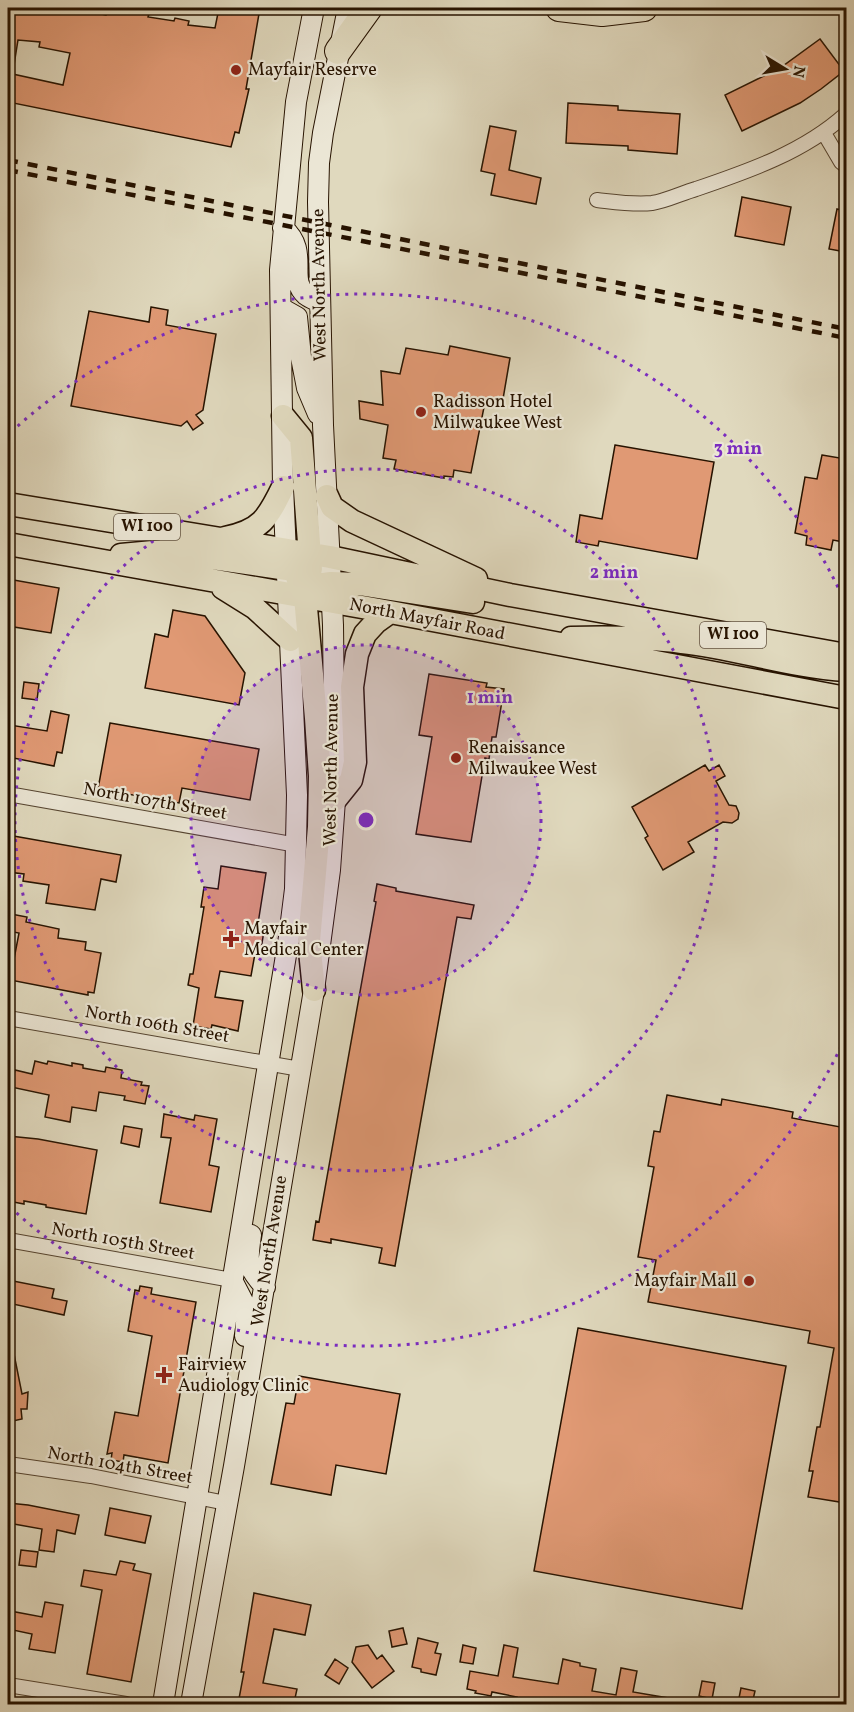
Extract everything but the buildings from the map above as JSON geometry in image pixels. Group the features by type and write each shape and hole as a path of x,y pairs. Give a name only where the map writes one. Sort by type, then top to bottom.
{"highway":[{"path":"338,51 369,8"},
{"path":"559,8 602,13 644,8"}],"main road":[{"name":"West North Avenue","path":"191,1704 314,990 324,924 335,800 308,577 284,487 281,308 283,228 296,102 314,8"},
{"name":"West North Avenue","path":"163,1704 269,1063 295,889 297,795 290,640 327,496 322,425 319,302 319,163 338,51 348,8"},
{"path":"283,228 297,247 297,273 302,289 306,296 319,302"},
{"path":"281,308 297,317 307,388 322,425"},
{"path":"283,416 301,438 310,638 320,776 316,872 309,941 314,990"},
{"path":"222,539 254,530 273,508 284,487"},
{"path":"327,496 332,507 352,521 510,595"},
{"name":"North Mayfair Road","path":"8,504 222,539 390,612 846,698"},
{"name":"North Mayfair Road","path":"8,544 206,579 308,577 510,595 846,655"},
{"path":"92,558 164,551 308,577"},
{"path":"206,579 255,608 290,640"},
{"path":"335,800 351,780 355,762 352,687 357,654 365,634 390,612"},
{"path":"527,639 616,637 682,642 817,667 846,670"},
{"path":"261,1110 262,1168 249,1250 251,1272 264,1287"},
{"path":"232,1280 247,1309 248,1318 243,1350 244,1404"}],"street":[{"path":"597,200 653,203 772,161 824,133 846,114"},
{"path":"824,133 841,162 846,166"},
{"name":"North 107th Street","path":"8,794 297,845"},
{"name":"North 106th Street","path":"8,1018 300,1068"},
{"name":"North 105th Street","path":"8,1240 232,1280"},
{"name":"North 104th Street","path":"8,1464 91,1476 226,1503"},
{"path":"8,1685 126,1704"}],"railway":[{"path":"8,160 846,329"},
{"path":"8,170 846,338"}],"place":[{"name":"Mayfair Reserve","path":"236,70"},
{"name":"Radisson Hotel Milwaukee West","path":"421,412"},
{"name":"Renaissance Milwaukee West","path":"456,758"},
{"name":"Mayfair Medical Center","path":"231,939"},
{"name":"Mayfair Mall","path":"749,1281"},
{"name":"Fairview Audiology Clinic","path":"164,1375"}]}
